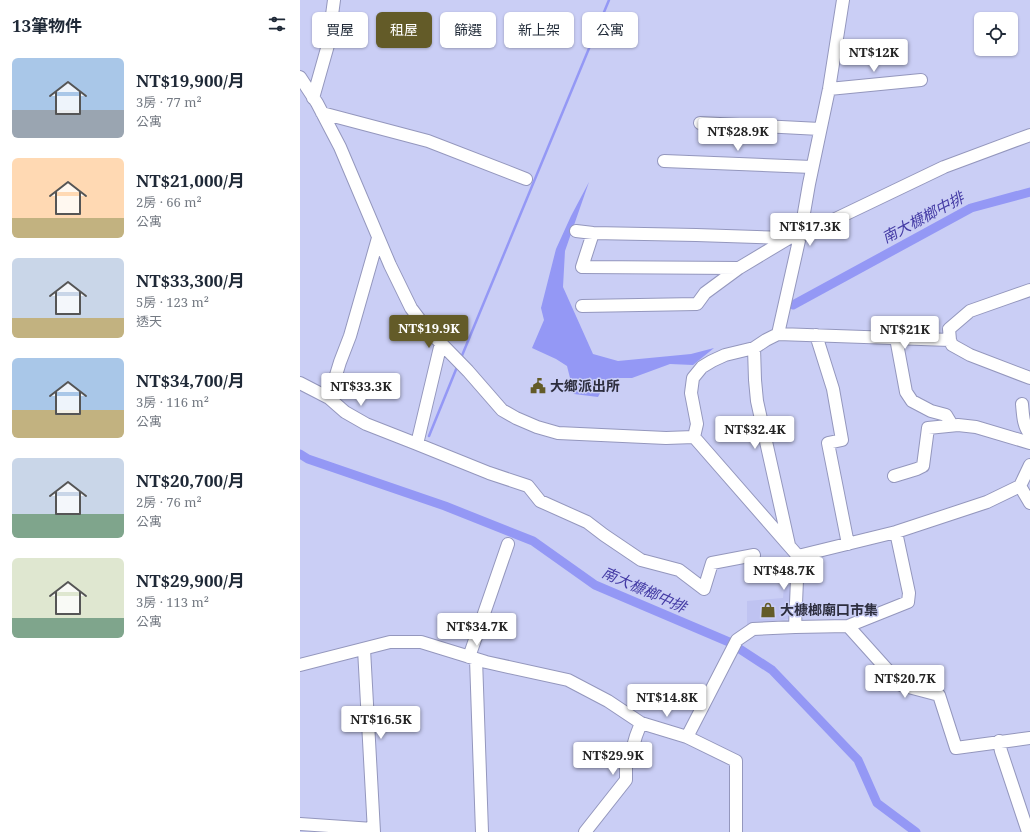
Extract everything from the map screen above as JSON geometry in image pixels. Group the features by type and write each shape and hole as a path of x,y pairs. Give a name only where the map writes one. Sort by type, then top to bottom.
{"street":[{"path":"313,98 328,45 334,0"},
{"path":"778,334 794,237 812,167 829,89 843,0"},
{"path":"300,77 322,113 340,147 378,238 411,308 426,328 468,371 502,410 537,427 558,433 666,438 694,437"},
{"path":"829,89 921,80"},
{"path":"322,113 428,141 526,179"},
{"path":"700,123 820,129"},
{"path":"582,306 697,304 705,293 739,268 794,237 944,167 1030,135"},
{"path":"664,161 812,167"},
{"path":"576,231 593,233 794,237"},
{"path":"593,233 582,267 739,268"},
{"path":"329,398 350,336 378,238"},
{"path":"1030,290 970,311 949,329 952,345 970,355 1030,378"},
{"path":"694,437 697,424 691,393 693,378 702,367 712,361 725,355 754,348 778,334 950,340"},
{"path":"816,335 833,389 842,440 828,443 848,544"},
{"path":"896,338 906,392 912,401 931,411 946,415 952,425"},
{"path":"417,444 441,343"},
{"path":"754,348 754,380 757,401 794,552 795,627"},
{"path":"300,383 329,398 345,412 366,424 489,473 528,486 540,501 587,522 641,560 679,570 704,589 712,563 754,555"},
{"path":"1022,404 1026,430 1030,434"},
{"path":"894,476 923,466 928,428 952,425 976,427 1030,443"},
{"path":"694,437 794,552"},
{"path":"794,552 848,544 896,532 987,502 1020,486 1030,465"},
{"path":"1020,486 1030,503"},
{"path":"687,737 736,640 753,630 795,627 848,626 908,602 909,593 896,532"},
{"path":"482,832 472,658 508,544"},
{"path":"848,626 901,685 939,695 956,748 1030,738"},
{"path":"300,665 390,642 421,642 472,658 568,680 608,701 641,723 687,737 736,761 736,832"},
{"path":"300,824 373,830 364,649"},
{"path":"592,829 626,780 626,764 630,757 641,723"},
{"path":"999,741 1028,832"}],"shaded area":[{"name":"大槺榔廟口市集","path":"793,584 789,619 747,625 747,601 783,598 784,586"}],"water":[{"path":"589,182 565,251 563,287 593,354 618,361 691,354 714,348 693,365 670,364 632,378 614,378 606,382 598,397 574,394 567,366 532,348 544,320 541,308 556,249"}],"waterway":[{"path":"461,358 609,0"},
{"name":"南大槺榔中排","path":"793,305 971,208 1030,192"},
{"path":"429,436 457,367"},
{"name":"南大槺榔中排","path":"300,454 308,459 445,506 533,541 595,585 729,642 772,670 858,760 877,803 916,832"}],"place":[{"name":"大鄉派出所","path":"538,386"},
{"name":"大槺榔廟口市集","path":"768,610"}]}
